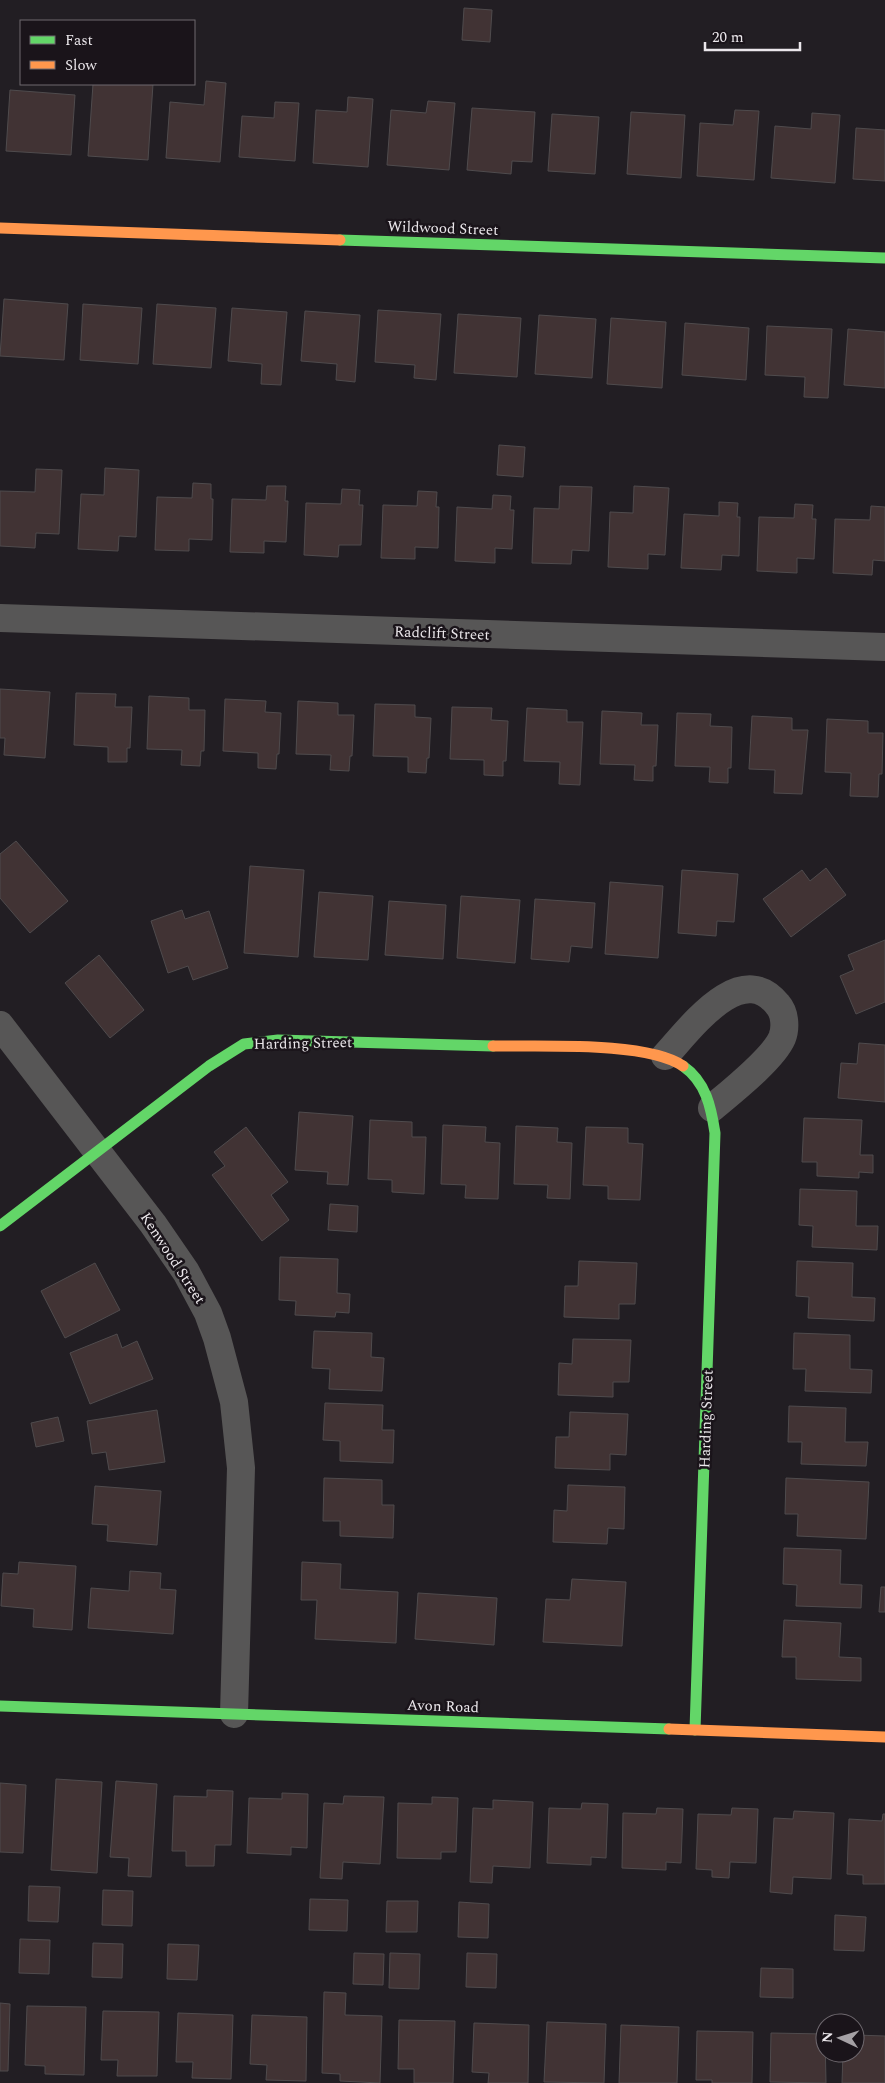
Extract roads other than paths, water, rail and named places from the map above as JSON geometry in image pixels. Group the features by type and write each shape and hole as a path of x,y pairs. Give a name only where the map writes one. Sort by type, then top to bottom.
{"street":[{"name":"Wildwood Street","path":"0,228 885,258"},
{"name":"Radclift Street","path":"0,618 885,648"},
{"path":"665,1056 723,997 746,989 760,990 771,995 782,1009 784,1026 782,1037 774,1050 712,1108"},
{"name":"Kenwood Street","path":"0,1025 99,1151 186,1272 208,1313 230,1380 238,1426 242,1476 234,1714"},
{"name":"Harding Street","path":"0,1226 230,1052 244,1044 261,1041 627,1049 665,1056 686,1066 704,1088 712,1108 715,1133 695,1730"},
{"name":"Avon Road","path":"0,1706 885,1737"}]}
